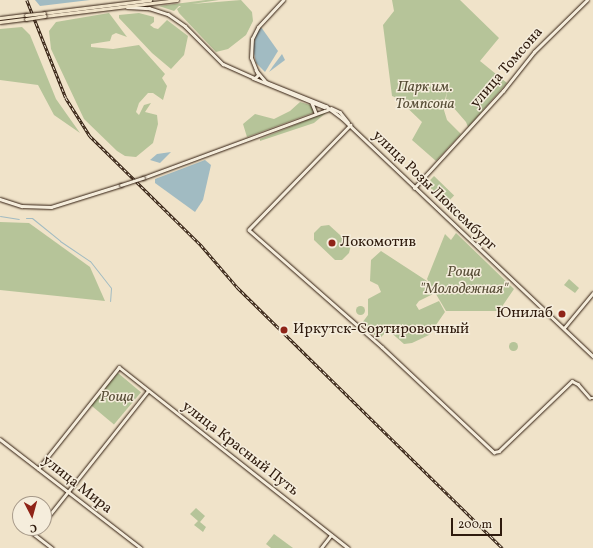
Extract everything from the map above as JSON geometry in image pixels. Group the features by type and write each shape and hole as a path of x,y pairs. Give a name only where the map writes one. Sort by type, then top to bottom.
{"main road":[{"path":"44,15 150,0"},
{"path":"0,18 26,17 177,0"},
{"path":"0,22 26,17"}],"street":[{"path":"251,77 257,77 250,52 252,39 258,27 283,0"},
{"name":"улица Томсона","path":"414,188 494,101 534,52 587,0"},
{"name":"улица Розы Люксембург","path":"117,7 150,8 168,14 185,26 223,64 251,77 330,108 351,126 414,188 593,356"},
{"name":"улица Розы Люксембург","path":"256,70 264,81 273,86"},
{"name":"улица Розы Люксембург","path":"300,96 312,103 330,108"},
{"path":"312,103 316,114"},
{"path":"0,199 22,206 51,207 143,178 330,108"},
{"path":"351,126 249,230 497,453 572,381 578,384 590,398 593,398"},
{"path":"564,328 593,293"},
{"name":"улица Красный Путь","path":"38,469 119,367 348,548"},
{"path":"52,512 148,390"},
{"name":"улица Мира","path":"0,439 141,548"},
{"path":"320,548 331,535"},
{"path":"37,536 52,548"}],"green space":[{"path":"206,0 219,0 192,4 241,0 252,12 253,21 246,35 228,49 216,52 179,13 177,9 181,6 174,11 159,6"},
{"name":"Парк им. Томпсона","path":"392,0 460,0 499,38 480,61 507,83 468,127 466,122 446,99 447,92 443,107 447,120 461,134 436,161 412,140 422,122 397,98 392,96 383,25 394,11"},
{"path":"109,13 127,37 116,33 112,35 110,41 91,44 91,47 113,49 139,45 165,74 162,78 167,86 163,100 153,93 148,93 139,103 136,112 139,115 144,105 151,103 145,112 157,115 158,124 153,143 136,157 125,156 117,151 84,119 51,49 49,31 56,22"},
{"path":"139,13 154,17 154,22 150,25 154,28 158,29 167,20 188,36 184,55 171,69 152,53 119,18 119,15"},
{"path":"22,27 30,35 56,99 80,133 54,115 38,85 0,80 0,29"},
{"path":"300,102 310,105 315,112 247,137 243,124 255,114 274,119 290,111"},
{"path":"327,112 314,123 260,141 260,139"},
{"path":"434,176 454,195 447,203 426,184"},
{"path":"0,222 29,223 90,267 105,301 0,290"},
{"name":"Локомотив","path":"329,225 351,245 349,253 342,260 335,260 314,240 314,233 321,226"},
{"name":"Роща \"Молодежная\"","path":"456,233 514,289 499,311 446,311 427,279 445,234 451,240"},
{"name":"Роща \"Молодежная\"","path":"381,251 427,281 433,294 419,301 416,305 419,310 439,301 445,312 429,335 412,343 404,344 388,330 379,339 362,323 368,315 368,299 381,292 378,285 370,281 371,260"},
{"path":"569,279 579,288 575,293 564,285"},
{"path":"360,305 365,310 360,315 355,310"},
{"path":"513,341 518,346 513,351 508,346"},
{"name":"Роща","path":"118,373 141,392 114,424 91,405"},
{"path":"196,508 205,516 200,522 206,527 203,532 194,525 198,521 190,514"},
{"path":"274,534 293,548 271,548 266,544"}],"water":[{"path":"35,0 90,0 40,6"},
{"path":"261,27 278,51 265,72 256,63 253,49 256,34"},
{"path":"282,54 285,60 269,72 273,66"},
{"path":"171,152 160,163 150,160 157,154"},
{"path":"205,160 211,165 203,200 195,212 155,183 155,179"}],"waterway":[{"path":"0,216 19,219"},
{"path":"26,218 32,218 60,241 90,261 111,288 110,301"}],"railway":[{"path":"27,0 66,98 90,136 201,245 238,288 503,548"}],"place":[{"name":"Локомотив","path":"332,243"},
{"name":"Юнилаб","path":"562,314"},
{"name":"Иркутск-Сортировочный","path":"284,330"}]}
